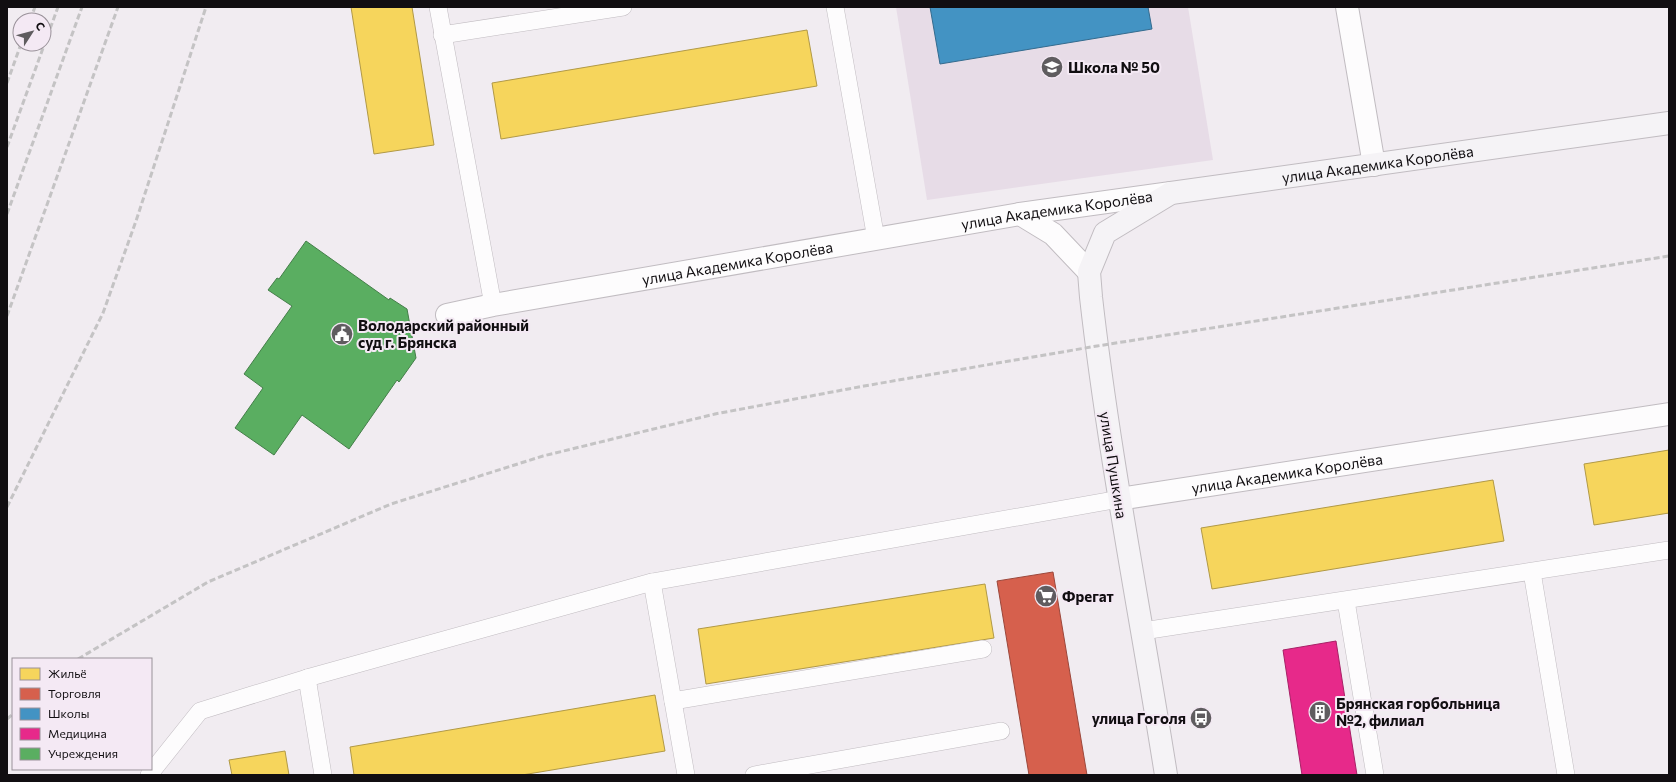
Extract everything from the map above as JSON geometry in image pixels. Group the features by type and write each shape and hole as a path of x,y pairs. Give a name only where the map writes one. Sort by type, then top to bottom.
{"main road":[{"name":"улица Академика Королёва","path":"1171,193 1669,123"},
{"name":"улица Пушкина","path":"1166,775 1143,631 1119,499 1096,346 1089,272 1105,233 1171,193"}],"street":[{"path":"1347,7 1374,165"},
{"name":"улица Академика Королёва","path":"447,315 492,305 1020,214 1171,193"},
{"path":"1020,214 1053,234 1089,272"},
{"name":"улица Академика Королёва","path":"1119,499 1669,414"}],"lane":[{"path":"438,7 492,305"},
{"path":"442,35 623,7"},
{"path":"835,7 876,239"},
{"path":"149,775 200,711 307,678 652,582 1119,499"},
{"path":"1143,631 1346,601 1669,550"},
{"path":"1532,572 1566,775"},
{"path":"652,582 686,775"},
{"path":"1346,601 1375,775"},
{"path":"672,701 983,649"},
{"path":"307,678 323,775"},
{"path":"754,775 1001,731"}],"shaded area":[{"name":"Школа № 50","path":"896,7 1188,7 1213,160 927,200"}],"building: Жильё":[{"path":"351,7 412,7 434,145 374,154"},
{"path":"807,30 817,86 501,139 492,83"},
{"path":"1669,450 1669,513 1594,525 1584,464"},
{"path":"1493,480 1504,541 1212,589 1201,528"},
{"path":"985,584 994,638 706,684 698,629"},
{"path":"655,695 665,751 522,775 354,775 350,747"},
{"path":"285,751 289,775 232,775 229,760"}],"building: Торговля":[{"path":"1053,572 1087,775 1029,775 997,581"}],"building: Школы":[{"path":"930,7 1148,7 1152,29 940,64"}],"building: Медицина":[{"name":"Брянская горбольница №2, филиал","path":"1336,641 1357,775 1302,775 1283,650"}],"building: Учреждения":[{"name":"Володарский районный суд г. Брянска","path":"306,241 389,300 390,298 407,309 416,358 399,382 397,380 349,449 302,415 274,455 235,428 263,388 244,374 292,306 268,290 277,278 279,279"}],"railway":[{"path":"33,12 35,7"},
{"path":"7,147 58,7"},
{"path":"7,214 82,7"},
{"path":"7,316 118,7"},
{"path":"7,507 103,313 136,221 206,7"},
{"path":"7,83 18,52"},
{"path":"80,658 208,582 391,504 543,456 715,414 864,386 1097,346 1669,256"},
{"path":"7,719 12,715"}],"place":[{"name":"Школа № 50","path":"1052,67"},
{"name":"Володарский районный суд г. Брянска","path":"342,334"},
{"name":"Фрегат","path":"1046,596"},
{"name":"Брянская горбольница №2, филиал","path":"1320,712"},
{"name":"улица Гоголя","path":"1201,718"}]}
